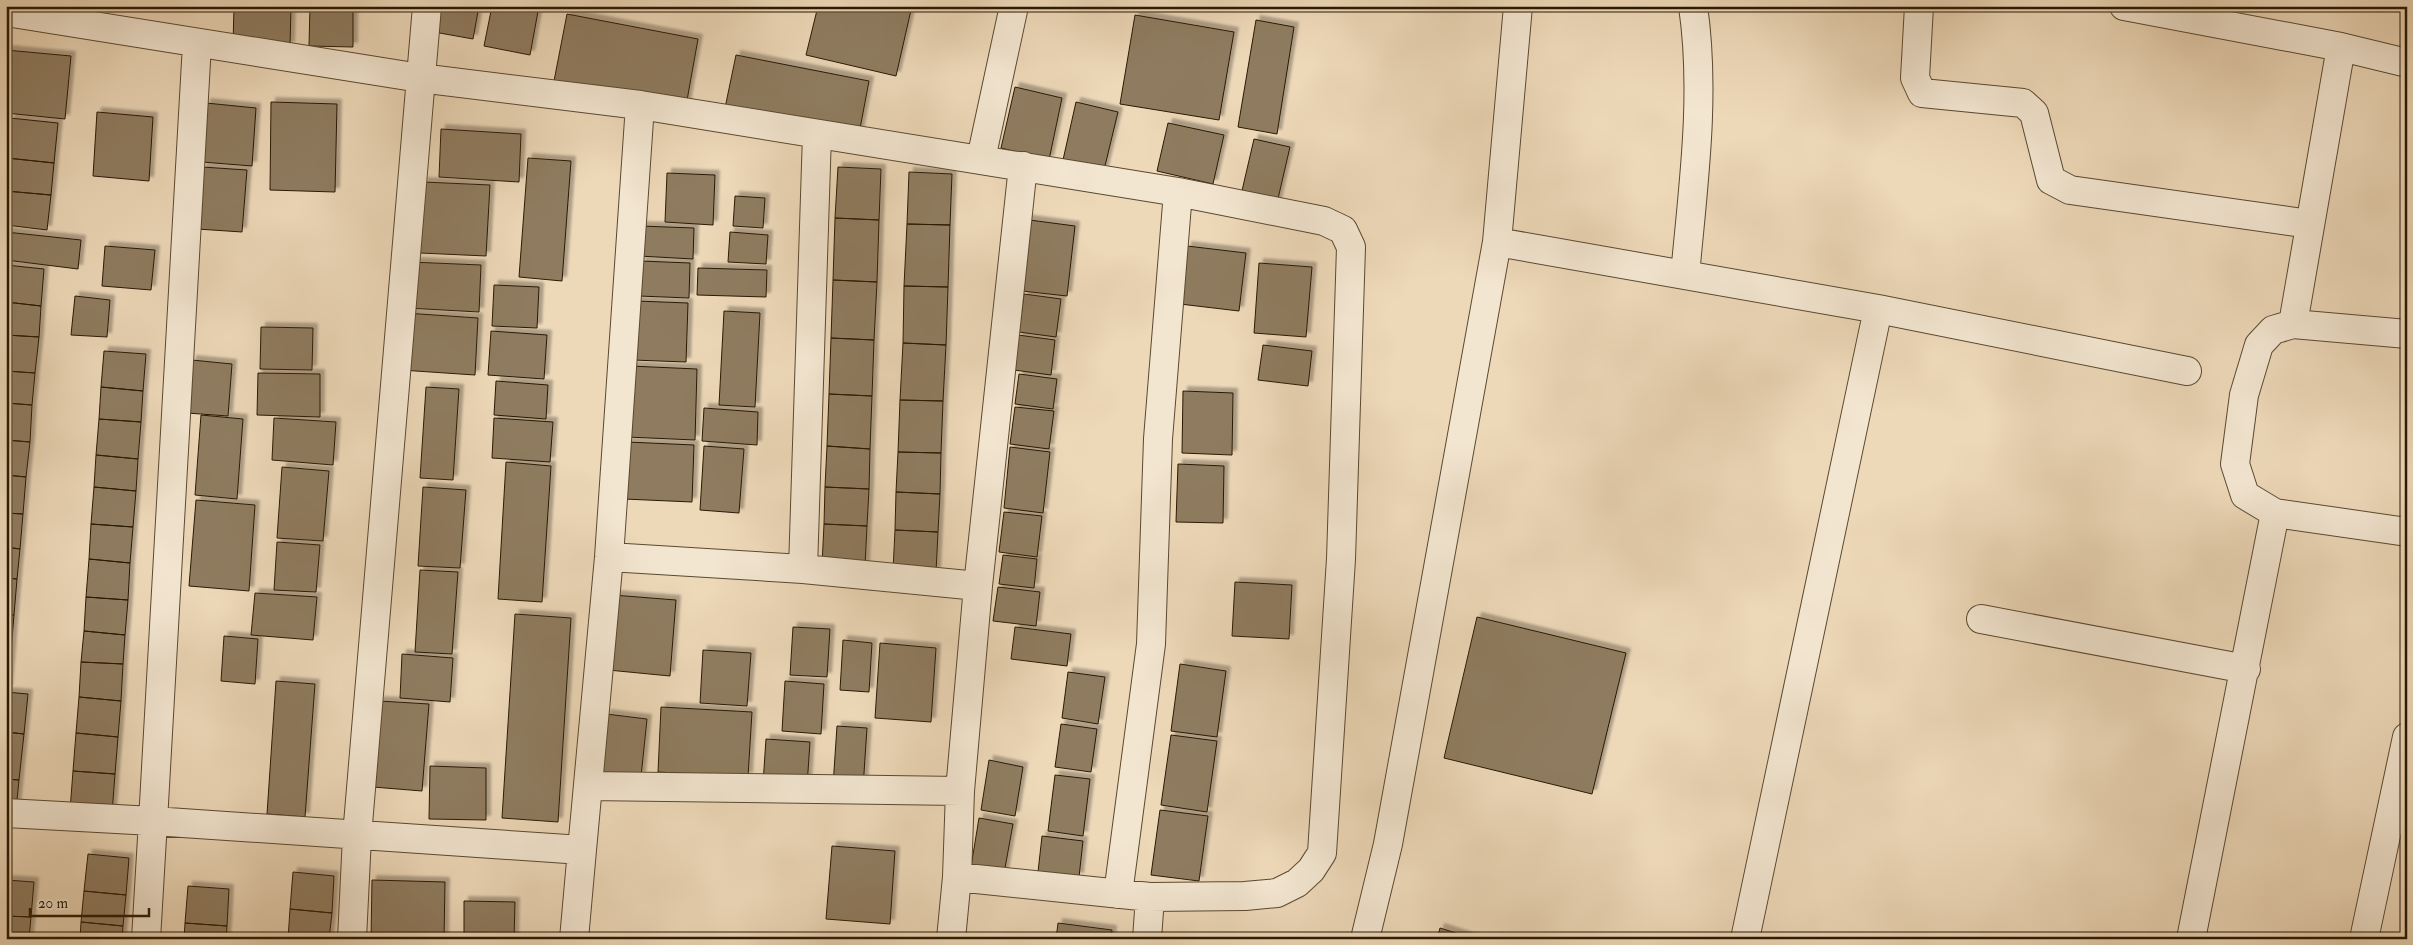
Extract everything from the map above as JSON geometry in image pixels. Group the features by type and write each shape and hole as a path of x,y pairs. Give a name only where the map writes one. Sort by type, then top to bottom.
{"street":[{"path":"352,939 358,836 427,6"},
{"path":"981,159 1014,6"},
{"path":"1365,939 1388,844 1497,242 1518,6"},
{"path":"1685,275 1697,143 1697,63 1693,6"},
{"path":"1919,6 1915,78 1922,93 2023,102 2034,114 2051,180 2070,190 2310,224"},
{"path":"2124,6 2341,47 2407,63"},
{"path":"6,12 197,44 420,78 640,105 981,159 1178,192 1324,221 1343,230 1351,247 1341,560 1322,853 1311,870 1297,883 1277,893 1150,897 957,877"},
{"path":"146,939 197,44"},
{"path":"2293,324 2341,47"},
{"path":"574,939 609,558 640,105"},
{"path":"803,569 817,134"},
{"path":"951,939 957,877 960,791 978,586 1022,166"},
{"path":"1118,894 1151,644 1158,438 1178,192"},
{"path":"1497,242 1878,309 2187,371"},
{"path":"1745,939 1878,309"},
{"path":"2407,334 2293,324 2273,330 2259,345 2244,395 2235,464 2245,495 2275,513 2407,532"},
{"path":"2191,939 2246,669 2275,513"},
{"path":"609,558 803,569 978,586"},
{"path":"1981,619 2246,669"},
{"path":"2364,939 2407,737"},
{"path":"588,786 960,791"},
{"path":"6,813 582,850"},
{"path":"1147,939 1150,897"}],"building":[{"path":"234,6 291,6 290,46 233,45"},
{"path":"310,6 353,6 353,47 309,46"},
{"path":"439,6 479,6 473,39 434,32"},
{"path":"492,6 539,6 530,55 484,46"},
{"path":"818,6 897,6 911,10 896,76 806,55"},
{"path":"567,14 698,39 686,106 554,81"},
{"path":"1135,15 1234,32 1219,120 1120,104"},
{"path":"1256,20 1294,27 1277,134 1238,127"},
{"path":"6,50 71,56 65,119 6,113"},
{"path":"736,55 869,81 859,134 725,108"},
{"path":"1015,87 1062,98 1049,160 1001,148"},
{"path":"271,102 337,104 335,192 270,190"},
{"path":"1076,102 1118,112 1104,170 1063,160"},
{"path":"206,103 256,108 252,166 202,162"},
{"path":"97,112 153,117 149,181 93,176"},
{"path":"10,118 58,123 54,163 7,158"},
{"path":"1168,123 1224,135 1213,184 1157,171"},
{"path":"441,129 521,134 519,182 439,177"},
{"path":"1254,139 1290,147 1277,203 1241,195"},
{"path":"7,158 54,163 51,195 6,191"},
{"path":"528,158 571,161 562,281 519,277"},
{"path":"202,167 247,170 242,232 197,229"},
{"path":"838,167 881,169 879,220 835,218"},
{"path":"909,172 952,174 950,225 907,224"},
{"path":"667,173 715,175 713,225 665,222"},
{"path":"423,182 490,185 486,256 420,253"},
{"path":"6,191 51,195 47,230 6,225"},
{"path":"735,196 765,198 763,228 733,226"},
{"path":"835,218 879,220 877,282 833,280"},
{"path":"1022,219 1075,226 1067,296 1013,290"},
{"path":"907,224 950,225 948,287 904,286"},
{"path":"640,226 694,228 693,259 639,256"},
{"path":"6,232 81,240 78,269 6,260"},
{"path":"730,232 768,235 766,264 728,262"},
{"path":"105,246 155,250 151,290 102,286"},
{"path":"1187,246 1246,253 1239,311 1180,304"},
{"path":"641,261 690,263 689,298 639,296"},
{"path":"410,262 481,265 479,312 407,308"},
{"path":"1259,263 1312,267 1306,337 1254,333"},
{"path":"6,265 44,269 41,306 6,302"},
{"path":"698,268 767,270 766,297 697,295"},
{"path":"833,280 877,282 874,340 831,338"},
{"path":"494,285 539,287 537,328 492,326"},
{"path":"904,286 948,287 946,345 903,343"},
{"path":"1024,294 1061,299 1056,337 1019,332"},
{"path":"75,296 110,300 107,337 71,335"},
{"path":"636,301 688,303 686,362 633,360"},
{"path":"6,302 41,306 39,337 6,335"},
{"path":"724,311 760,313 755,407 719,405"},
{"path":"405,313 478,318 475,375 401,370"},
{"path":"261,327 313,328 312,370 260,369"},
{"path":"491,331 547,335 544,379 488,375"},
{"path":"6,335 39,337 35,373 6,371"},
{"path":"1018,335 1055,340 1051,375 1014,370"},
{"path":"831,338 874,340 872,396 829,394"},
{"path":"903,343 946,345 943,401 900,400"},
{"path":"1263,345 1312,351 1308,386 1258,380"},
{"path":"104,351 146,354 143,391 101,387"},
{"path":"192,360 232,364 228,416 187,413"},
{"path":"630,366 697,369 695,440 627,437"},
{"path":"6,371 35,373 32,405 6,403"},
{"path":"258,373 320,374 320,417 257,415"},
{"path":"1019,374 1057,379 1053,409 1015,404"},
{"path":"496,381 548,385 546,419 494,415"},
{"path":"101,387 143,391 141,422 99,419"},
{"path":"426,387 459,389 453,480 420,478"},
{"path":"1183,391 1233,393 1232,455 1182,453"},
{"path":"829,394 872,396 870,449 827,446"},
{"path":"900,400 943,401 941,453 898,452"},
{"path":"6,403 32,405 30,442 6,440"},
{"path":"1015,407 1054,411 1049,449 1010,444"},
{"path":"704,408 758,412 757,445 702,441"},
{"path":"201,415 243,419 237,499 195,495"},
{"path":"274,418 336,422 333,465 272,460"},
{"path":"494,418 553,422 550,462 492,458"},
{"path":"99,419 141,422 138,459 96,455"},
{"path":"6,440 30,442 26,477 6,475"},
{"path":"627,442 694,445 692,502 624,499"},
{"path":"704,446 744,449 739,513 700,510"},
{"path":"827,446 870,449 869,489 825,487"},
{"path":"1010,447 1050,452 1043,513 1004,508"},
{"path":"898,452 941,453 940,494 896,492"},
{"path":"96,455 138,459 136,491 94,487"},
{"path":"506,462 551,466 542,602 498,599"},
{"path":"1178,464 1224,466 1223,523 1176,522"},
{"path":"282,467 329,471 323,541 277,538"},
{"path":"6,475 26,477 23,514 6,513"},
{"path":"94,487 136,491 133,527 91,524"},
{"path":"423,487 466,490 460,568 418,566"},
{"path":"825,487 869,489 867,526 824,524"},
{"path":"896,492 940,494 938,532 895,530"},
{"path":"196,500 255,505 249,591 189,586"},
{"path":"1004,512 1042,516 1037,557 999,552"},
{"path":"6,513 23,514 20,549 6,547"},
{"path":"91,524 133,527 130,563 89,559"},
{"path":"824,524 867,526 865,566 822,565"},
{"path":"895,530 938,532 936,572 893,570"},
{"path":"277,542 320,545 316,592 274,590"},
{"path":"6,547 20,549 17,579 6,578"},
{"path":"1003,555 1037,559 1034,588 999,584"},
{"path":"89,559 130,563 128,600 86,597"},
{"path":"420,570 458,572 452,654 415,652"},
{"path":"6,578 17,579 14,615 6,614"},
{"path":"1235,582 1292,585 1289,639 1232,636"},
{"path":"998,587 1040,592 1036,626 993,621"},
{"path":"255,593 317,597 313,640 251,635"},
{"path":"613,595 676,600 670,676 608,670"},
{"path":"86,597 128,600 125,635 84,631"},
{"path":"6,614 14,615 11,652 6,651"},
{"path":"515,614 571,618 558,822 502,818"},
{"path":"1477,617 1626,653 1592,794 1444,758"},
{"path":"793,627 830,629 827,677 790,675"},
{"path":"1015,627 1071,634 1067,666 1011,659"},
{"path":"84,631 125,635 123,664 81,662"},
{"path":"224,636 258,639 255,684 221,681"},
{"path":"843,640 872,643 869,692 840,690"},
{"path":"880,643 936,648 931,722 875,718"},
{"path":"703,650 751,653 747,706 700,703"},
{"path":"6,651 11,652 8,689 6,689"},
{"path":"402,654 453,658 450,702 400,698"},
{"path":"81,662 123,664 121,701 79,697"},
{"path":"1180,664 1226,671 1217,737 1171,731"},
{"path":"1068,672 1105,677 1098,724 1062,718"},
{"path":"276,681 315,684 305,817 267,814"},
{"path":"785,681 824,684 821,734 782,731"},
{"path":"6,692 28,694 24,734 6,732"},
{"path":"79,697 121,701 118,737 76,733"},
{"path":"379,701 429,704 422,791 373,787"},
{"path":"661,707 752,712 748,777 658,772"},
{"path":"606,714 647,719 641,777 600,773"},
{"path":"1061,724 1097,729 1091,772 1055,767"},
{"path":"837,726 867,728 863,788 833,786"},
{"path":"6,732 24,734 19,780 6,779"},
{"path":"76,733 118,737 115,774 73,771"},
{"path":"1171,735 1217,741 1207,812 1161,805"},
{"path":"766,739 810,742 807,786 763,784"},
{"path":"989,760 1023,767 1015,816 981,810"},
{"path":"430,766 486,768 486,820 429,819"},
{"path":"73,771 115,774 112,814 70,810"},
{"path":"1055,775 1090,779 1083,836 1048,831"},
{"path":"6,779 19,780 16,810 6,809"},
{"path":"1160,810 1208,816 1199,881 1151,875"},
{"path":"979,818 1013,824 1003,879 970,873"},
{"path":"1042,836 1083,841 1079,877 1038,872"},
{"path":"832,846 895,851 890,924 826,919"},
{"path":"88,854 129,858 126,895 84,891"},
{"path":"293,872 334,876 332,913 290,909"},
{"path":"6,880 34,882 31,917 6,916"},
{"path":"372,880 445,882 444,939 371,939"},
{"path":"188,886 229,889 227,926 185,923"},
{"path":"84,891 126,895 123,926 81,922"},
{"path":"464,901 515,902 514,939 464,939"},
{"path":"290,909 332,913 329,939 288,939"},
{"path":"6,916 31,917 29,939 6,939"},
{"path":"81,922 123,926 122,939 80,939"},
{"path":"185,923 227,926 226,939 184,939"},
{"path":"1058,923 1112,930 1111,939 1056,939"},
{"path":"1440,928 1475,939 1437,939"}]}
